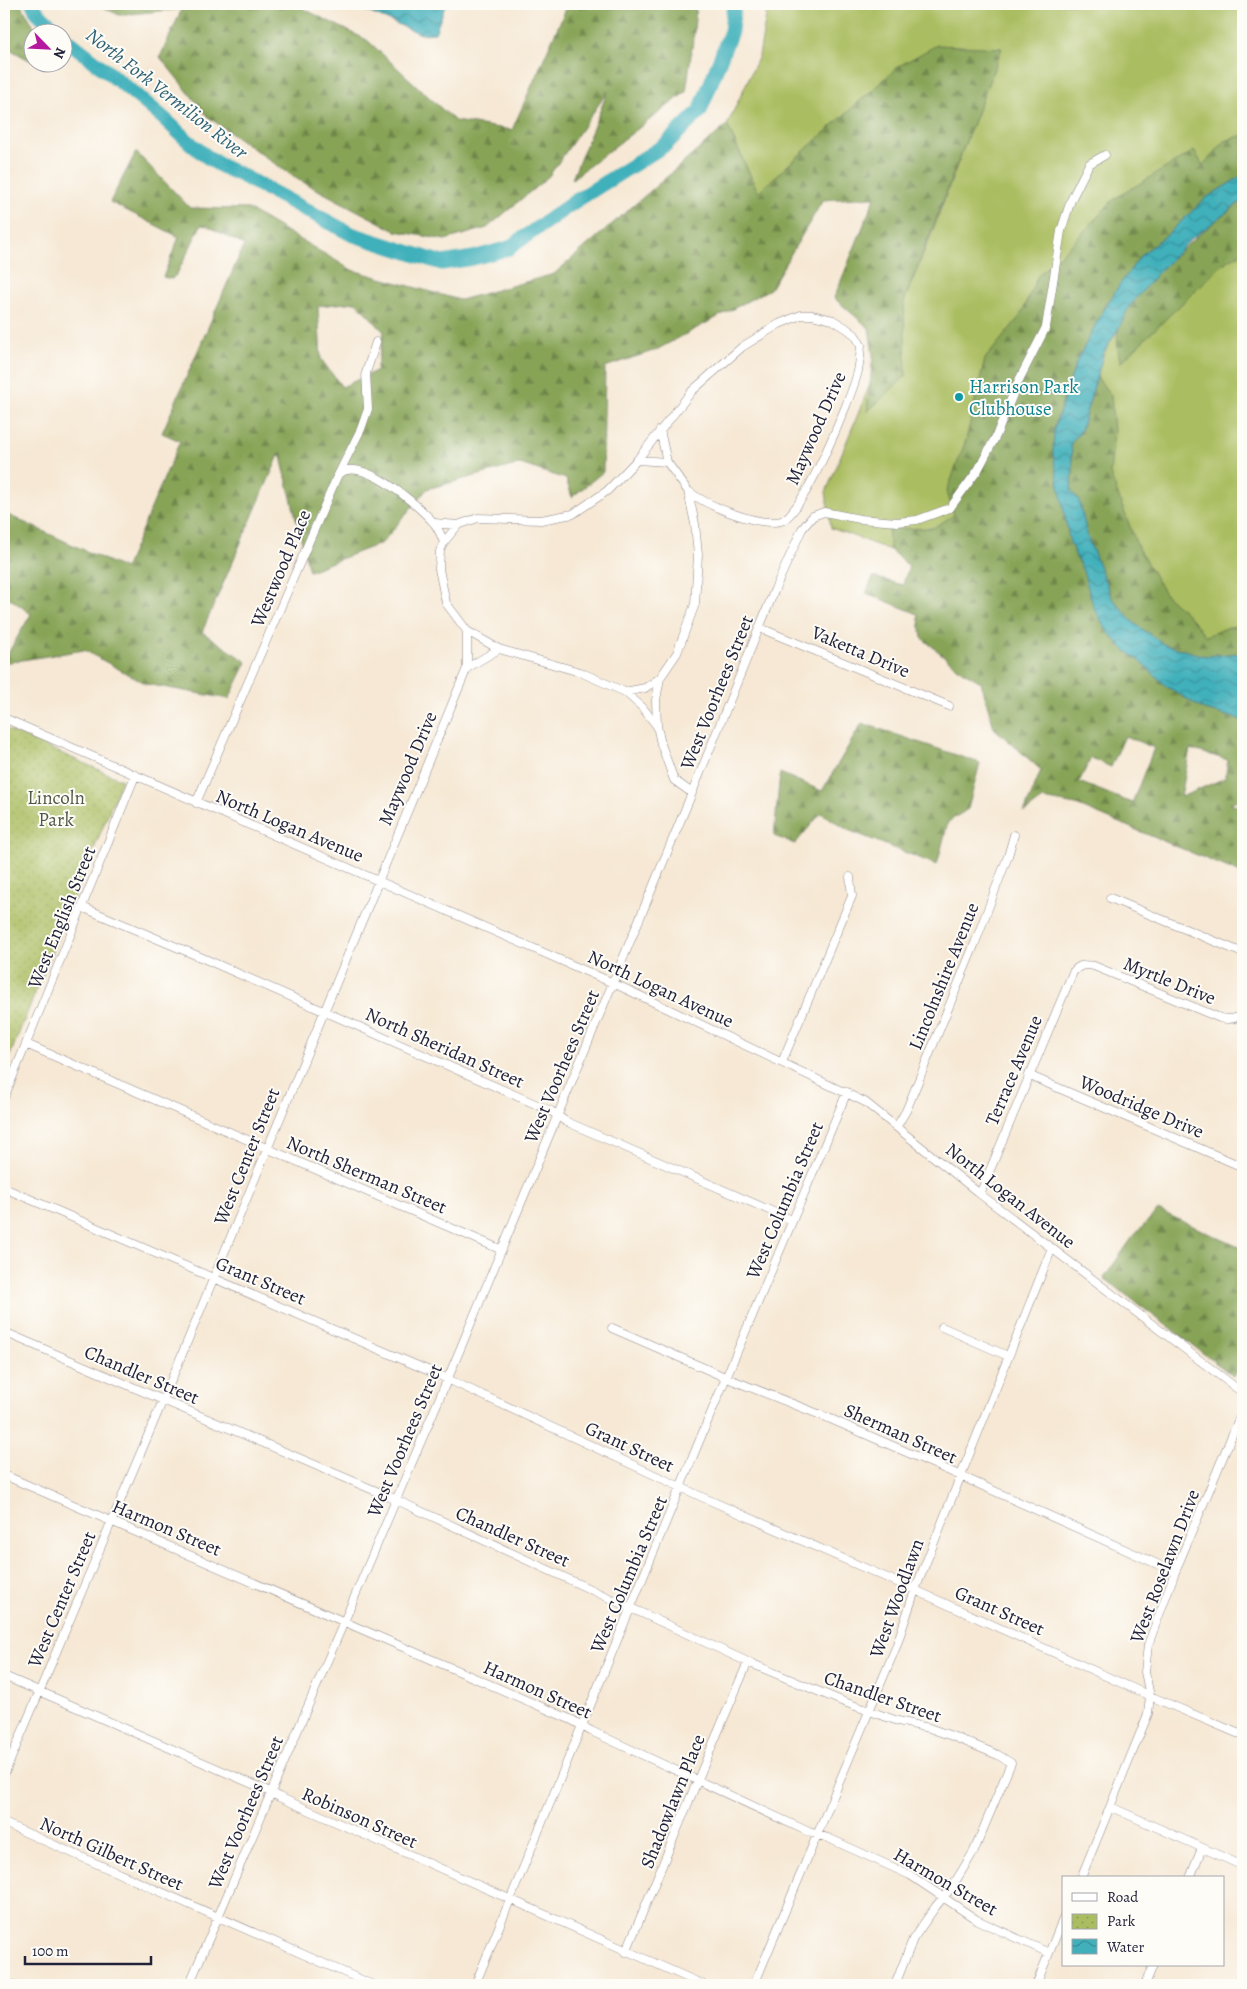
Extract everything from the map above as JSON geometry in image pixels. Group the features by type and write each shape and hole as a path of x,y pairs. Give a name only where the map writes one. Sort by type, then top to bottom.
{"street":[{"name":"West Voorhees Street","path":"189,1985 448,1379 775,589 802,529 812,516 824,512 860,519 897,522 917,520 950,508 978,470 996,436 1018,382 1046,326 1061,231 1071,200 1089,164 1105,154"},
{"name":"Maywood Drive","path":"657,726 642,707 625,692 580,672 498,649 467,630 446,603 439,569 440,550 458,525 478,518 541,520 573,514 607,491 637,460 692,391 742,347 779,324 801,315 812,315 832,320 855,335 861,345 856,377 815,478 799,504 782,521 762,522 722,509 688,491"},
{"name":"Westwood Place","path":"196,803 361,429 368,409 366,373 376,342"},
{"name":"Maywood Drive","path":"625,692 645,688 660,678 677,653 695,604 698,555 695,524 688,491 667,462 660,430"},
{"path":"637,460 667,462"},
{"path":"340,473 345,470 356,469 391,484 434,523 444,542"},
{"path":"434,523 458,525"},
{"name":"Vaketta Drive","path":"760,628 949,706"},
{"name":"Maywood Drive","path":"378,880 467,668 467,630"},
{"path":"467,668 498,649"},
{"name":"Maywood Drive","path":"660,678 656,700 657,726 661,744 674,780 692,793"},
{"name":"North Logan Avenue","path":"4,718 613,983 847,1092 865,1102 897,1126 980,1194 1243,1393"},
{"name":"West English Street","path":"4,1098 135,776"},
{"name":"Lincolnshire Avenue","path":"897,1126 906,1112 975,943 1014,835"},
{"path":"782,1062 852,896 850,877"},
{"name":"West Center Street","path":"4,1775 163,1400 378,880"},
{"path":"1110,898 1243,953"},
{"name":"North Sheridan Street","path":"82,907 551,1111 566,1121 792,1220"},
{"name":"Myrtle Drive","path":"1084,965 1094,966 1226,1020 1238,1017 1243,1013"},
{"name":"Terrace Avenue","path":"980,1194 1028,1075 1073,972 1076,968 1084,965"},
{"name":"North Sherman Street","path":"26,1044 502,1250"},
{"name":"Woodridge Drive","path":"1028,1075 1243,1166"},
{"name":"West Columbia Street","path":"475,1985 792,1220 847,1092"},
{"name":"Grant Street","path":"4,1188 448,1379 682,1488 1150,1696 1237,1734 1243,1734"},
{"name":"West Woodlawn","path":"754,1985 896,1648 915,1590 1052,1248"},
{"path":"942,1327 1008,1356"},
{"name":"Sherman Street","path":"612,1328 727,1378 826,1417 1175,1572"},
{"name":"Chandler Street","path":"4,1332 396,1500 748,1662 870,1712 952,1736 998,1755 1011,1764 974,1851 944,1897"},
{"name":"West Roselawn Drive","path":"1082,1876 1148,1714 1150,1696 1145,1672 1148,1645 1175,1572 1243,1409"},
{"name":"Harmon Street","path":"4,1475 582,1726 817,1835 910,1875 977,1920 1049,1952"},
{"name":"Shadowlawn Place","path":"626,1952 748,1662"},
{"name":"Robinson Street","path":"4,1676 704,1985"},
{"path":"1111,1807 1243,1866"},
{"name":"North Gilbert Street","path":"4,1823 373,1985"},
{"path":"1191,1876 1202,1848"},
{"path":"894,1985 914,1939 927,1918 944,1897"},
{"path":"1036,1985 1062,1921"},
{"path":"1145,1985 1154,1966"},
{"path":"4,1981 13,1985"}],"green space":[{"path":"4,4 20,4 32,22 22,22 22,56 4,46"},
{"path":"96,4 294,4 367,40 455,121 512,130 568,4 696,4 686,92 572,179 608,91 549,176 487,228 445,240 396,231 297,179 208,117 160,57 182,9 119,15"},
{"path":"768,4 1243,4 1243,160 1186,192 972,518 890,550 831,528 826,492 931,235 977,112 758,192 727,125 759,56"},
{"path":"937,45 1002,48 904,302 906,376 867,412 873,355 869,328 834,298 875,197 823,200 770,289 656,350 605,367 603,472 572,497 566,479 520,464 427,489 382,543 309,571 280,453 202,632 247,662 229,699 146,684 84,650 4,663 31,614 4,594 4,513 125,569 180,441 162,433 244,245 207,226 201,225 177,274 172,279 163,277 179,237 110,202 136,152 190,208 248,209 352,270 460,300 554,274 727,125 758,192 899,66","holes":["356,302 384,332 376,371 342,387 321,359 318,306"]},
{"path":"1243,135 1243,175 1206,198 1168,234 1142,254 1120,284 1099,318 1076,363 1054,429 1070,543 1124,649 1139,660 1166,686 1205,710 1243,720 1243,798 1230,803 1243,808 1243,874 1076,805 1043,799 1024,813 1041,770 994,728 981,682 962,671 922,638 918,614 866,593 873,577 903,585 909,566 890,550 888,529 933,528 954,515 947,491 966,440 985,359 1021,315 1038,275 1072,244 1114,199 1194,151 1203,165 1225,141","holes":["1125,736 1154,748 1132,803 1079,782 1091,758 1111,767","1190,749 1228,760 1225,778 1181,797"]},
{"path":"1243,201 1243,252 1224,263 1120,363 1117,344 1118,332 1123,317 1135,299 1170,260"},
{"path":"1243,252 1243,653 1165,645 1076,436 1104,352 1117,331"},
{"path":"1097,377 1111,396 1114,431 1110,474 1138,548 1165,594 1187,614 1206,636 1229,627 1243,626 1243,653 1205,656 1165,645 1135,624 1112,598 1088,538 1079,500 1071,491 1073,471 1071,443 1081,430"},
{"path":"862,723 980,763 968,809 948,822 937,865 848,830 821,813 795,844 774,836 780,773 822,791"},
{"name":"Lincoln Park","path":"4,728 122,780 4,1070"},
{"path":"1158,1210 1243,1249 1243,1364 1233,1376 1104,1278 1132,1238"}],"water":[{"path":"349,4 446,4 435,33 421,34"},
{"path":"1243,175 1243,200 1190,240 1156,275 1129,307 1104,352 1081,430 1071,443 1073,471 1071,491 1079,500 1088,538 1112,598 1135,624 1165,645 1205,656 1243,653 1243,720 1205,710 1166,686 1139,660 1124,649 1107,631 1094,608 1083,571 1070,543 1053,454 1054,429 1076,363 1099,318 1120,284 1142,254 1168,234 1206,198"}],"waterway":[{"name":"North Fork Vermilion River","path":"33,4 37,12 48,22"},
{"name":"North Fork Vermilion River","path":"72,44 215,162 351,234 442,263 473,258 509,248 574,202 665,145 700,111 731,31 734,4"}],"place":[{"name":"Harrison Park Clubhouse","path":"959,397"}]}
